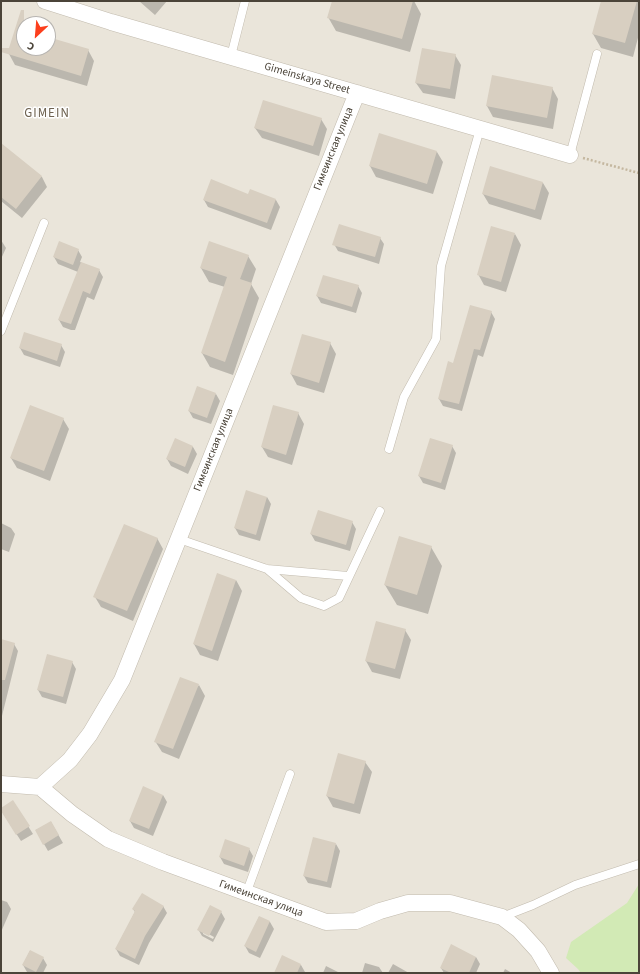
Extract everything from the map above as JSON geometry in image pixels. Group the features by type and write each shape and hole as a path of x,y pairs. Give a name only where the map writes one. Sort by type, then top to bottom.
{"street":[{"name":"Gimeinskaya Street","path":"45,1 570,155"},
{"name":"Гимеинская улица","path":"357,93 122,680 90,734 70,760 40,787 72,814 108,839 162,862 246,894 326,922 356,921 380,911 408,903 450,903 502,917"},
{"path":"1,784 40,787"},
{"path":"502,917 519,930 538,951 551,973"}],"lane":[{"path":"231,56 245,1"},
{"path":"570,155 597,54"},
{"path":"389,449 404,397 436,339 440,266 480,129"},
{"path":"1,331 44,222"},
{"path":"267,569 301,598 324,606 338,598 380,511"},
{"path":"179,539 267,569 348,576"},
{"path":"246,894 290,774"},
{"path":"502,917 533,905 575,885 639,864"}],"path":[{"path":"570,155 639,173"}],"shaded area":[{"path":"1,1 639,1 639,973 1,973"}],"green space":[{"path":"639,884 639,973 581,973 566,958 571,942 627,903"}],"building":[{"path":"332,1 413,1 402,39 327,18"},
{"path":"601,1 637,1 625,43 592,34"},
{"path":"21,10 24,10 24,16 19,16"},
{"path":"16,26 16,56 56,56 56,39 89,49 81,76 1,52 1,48 9,48"},
{"path":"422,48 456,54 450,89 415,83"},
{"path":"492,75 553,87 547,118 486,106"},
{"path":"263,100 322,118 313,146 254,128"},
{"path":"379,133 437,151 427,184 369,166"},
{"path":"1,143 42,176 16,209 1,197"},
{"path":"490,166 543,182 535,210 482,194"},
{"path":"211,179 248,194 250,189 276,199 267,223 203,200"},
{"path":"339,224 381,237 375,257 332,245"},
{"path":"491,226 515,233 501,282 477,275"},
{"path":"59,241 79,249 73,265 53,257"},
{"path":"209,241 249,255 240,279 252,283 225,362 201,353 227,277 200,268"},
{"path":"81,262 100,269 90,294 83,291 71,324 58,320"},
{"path":"323,275 359,285 352,307 316,296"},
{"path":"470,305 492,311 480,350 474,349 459,404 438,399 448,361 453,363"},
{"path":"24,332 62,344 57,361 19,348"},
{"path":"302,334 331,342 319,383 290,374"},
{"path":"197,386 216,393 207,418 188,411"},
{"path":"30,405 64,418 44,471 10,458"},
{"path":"273,405 299,412 286,455 261,447"},
{"path":"175,438 193,446 185,467 166,459"},
{"path":"430,438 453,445 441,483 418,476"},
{"path":"246,490 267,497 256,535 234,528"},
{"path":"318,510 353,521 346,545 310,534"},
{"path":"124,524 158,538 127,611 93,597"},
{"path":"399,536 432,546 417,595 384,585"},
{"path":"217,573 236,580 212,651 193,644"},
{"path":"376,621 406,629 395,669 365,661"},
{"path":"1,639 15,643 5,680 1,680"},
{"path":"47,654 73,661 63,697 37,690"},
{"path":"180,677 199,684 173,749 154,742"},
{"path":"338,753 366,761 354,804 326,796"},
{"path":"143,786 163,795 149,829 129,821"},
{"path":"13,800 30,826 16,835 1,811 1,808"},
{"path":"51,821 59,835 43,845 35,830"},
{"path":"313,837 336,843 327,882 303,876"},
{"path":"225,839 250,848 244,866 219,857"},
{"path":"142,893 164,906 145,936 135,959 115,949 135,911 132,909"},
{"path":"210,905 222,911 209,936 197,930"},
{"path":"259,916 270,921 256,952 244,946"},
{"path":"451,944 476,957 469,973 451,973 440,968"},
{"path":"30,950 44,957 36,972 22,965"},
{"path":"282,955 301,964 297,973 274,973"}],"district":[{"name":"GIMEIN","path":"47,114"}]}
